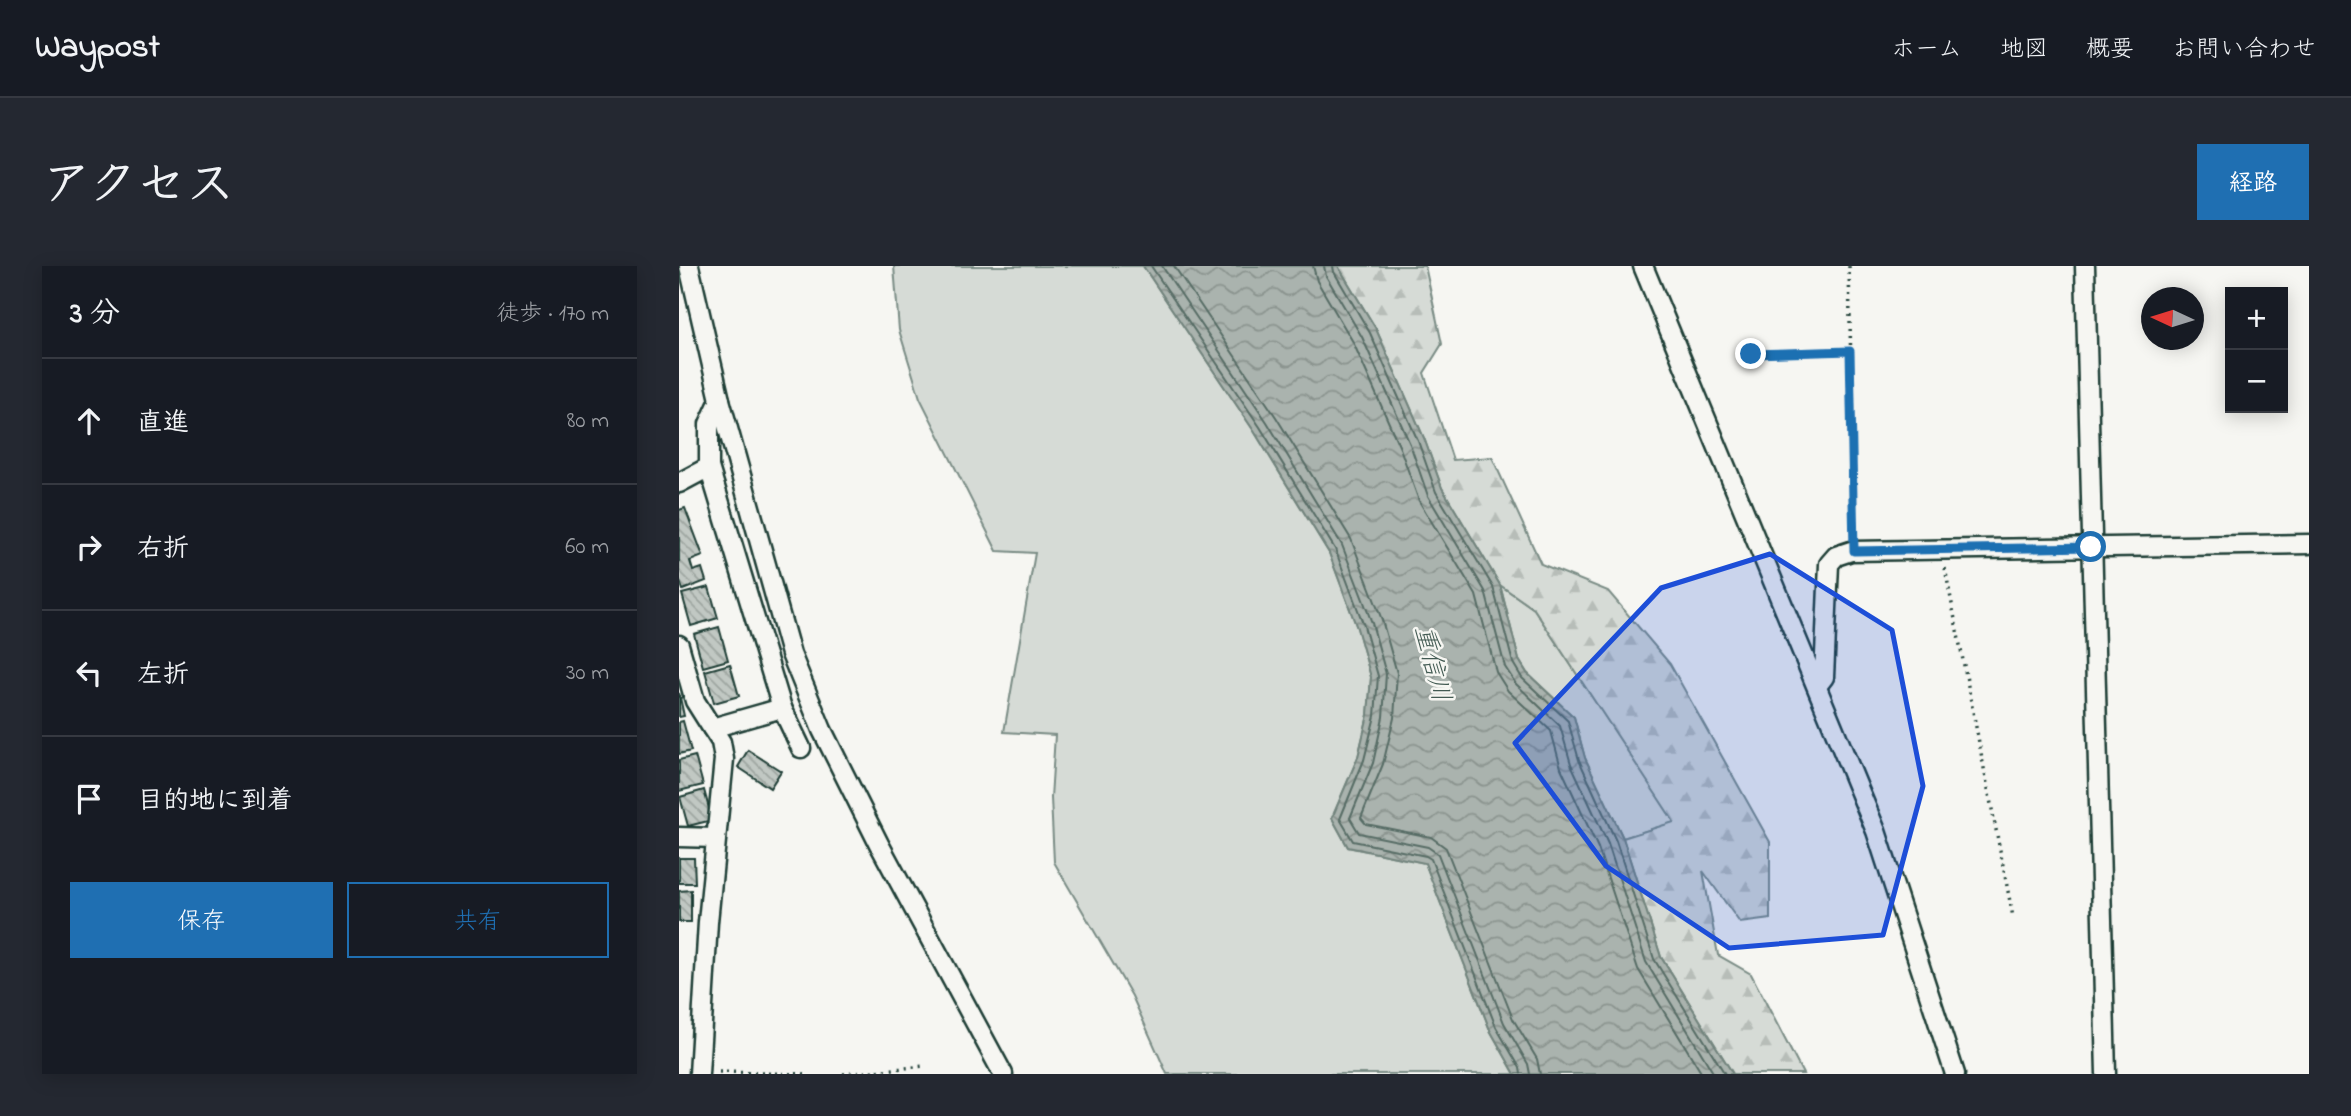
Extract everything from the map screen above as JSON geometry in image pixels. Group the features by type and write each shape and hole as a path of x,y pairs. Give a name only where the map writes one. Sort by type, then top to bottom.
{"street":[{"path":"689,266 720,400 791,654 822,730 879,844 1003,1074"},
{"path":"1643,266 1876,831 1955,1074"},
{"path":"2085,266 2106,1074"},
{"path":"720,400 709,424 709,467 782,708 801,748"},
{"path":"679,483 709,467"},
{"path":"1817,686 1824,677 1829,564 1836,556 1854,551 2309,544"},
{"path":"679,645 695,701 721,742 723,759 708,922 699,1073"},
{"path":"712,728 782,708"},
{"path":"679,837 716,838"}],"path":[{"path":"1849,266 1854,551"},
{"path":"1751,354 1850,351"},
{"path":"1941,549 2013,917"},
{"path":"843,1074 925,1066"},
{"path":"699,1073 805,1074"}],"highlighted area":[{"path":"1770,554 1892,630 1923,786 1883,935 1729,948 1606,866 1515,743 1661,588"}],"green space":[{"path":"894,266 1143,266 1254,431 1329,553 1357,628 1371,677 1368,715 1358,757 1332,818 1348,847 1425,863 1490,1030 1515,1074 1167,1074 1132,996 1054,862 1051,798 1055,735 1004,732 1035,553 997,551 920,398 899,330"},
{"path":"1338,266 1425,266 1442,344 1424,373 1453,460 1492,457 1541,564 1608,591 1670,664 1770,842 1770,919 1740,923 1703,871 1718,955 1751,974 1803,1074 1733,1074 1661,957 1623,838 1674,822 1534,609 1500,585 1442,488 1424,438 1376,329"},
{"path":"1500,585 1534,609 1675,822 1623,838 1585,758 1574,717 1527,673 1519,660"}],"water":[{"name":"重信川","path":"1143,266 1338,266 1376,329 1424,438 1442,488 1500,585 1519,660 1527,673 1574,717 1585,758 1623,838 1661,957 1733,1074 1515,1074 1490,1030 1425,863 1348,847 1332,818 1358,757 1368,715 1371,677 1357,628 1329,553 1254,431"}],"building":[{"path":"685,508 703,556 690,561 693,571 702,568 706,581 683,590 679,579 679,510"},
{"path":"709,587 718,618 691,626 682,594"},
{"path":"719,627 728,660 703,667 694,634"},
{"path":"730,664 739,696 714,703 705,671"},
{"path":"679,693 684,716 679,717"},
{"path":"683,721 691,751 679,754 679,722"},
{"path":"748,750 781,771 770,788 738,767"},
{"path":"695,756 703,785 679,791 679,760"},
{"path":"704,790 712,820 688,826 680,797"},
{"path":"679,858 694,858 695,883 679,883"},
{"path":"691,890 691,922 679,922 679,891"}],"route":[{"path":"1751,354 1850,351 1854,551 2091,547"}]}
